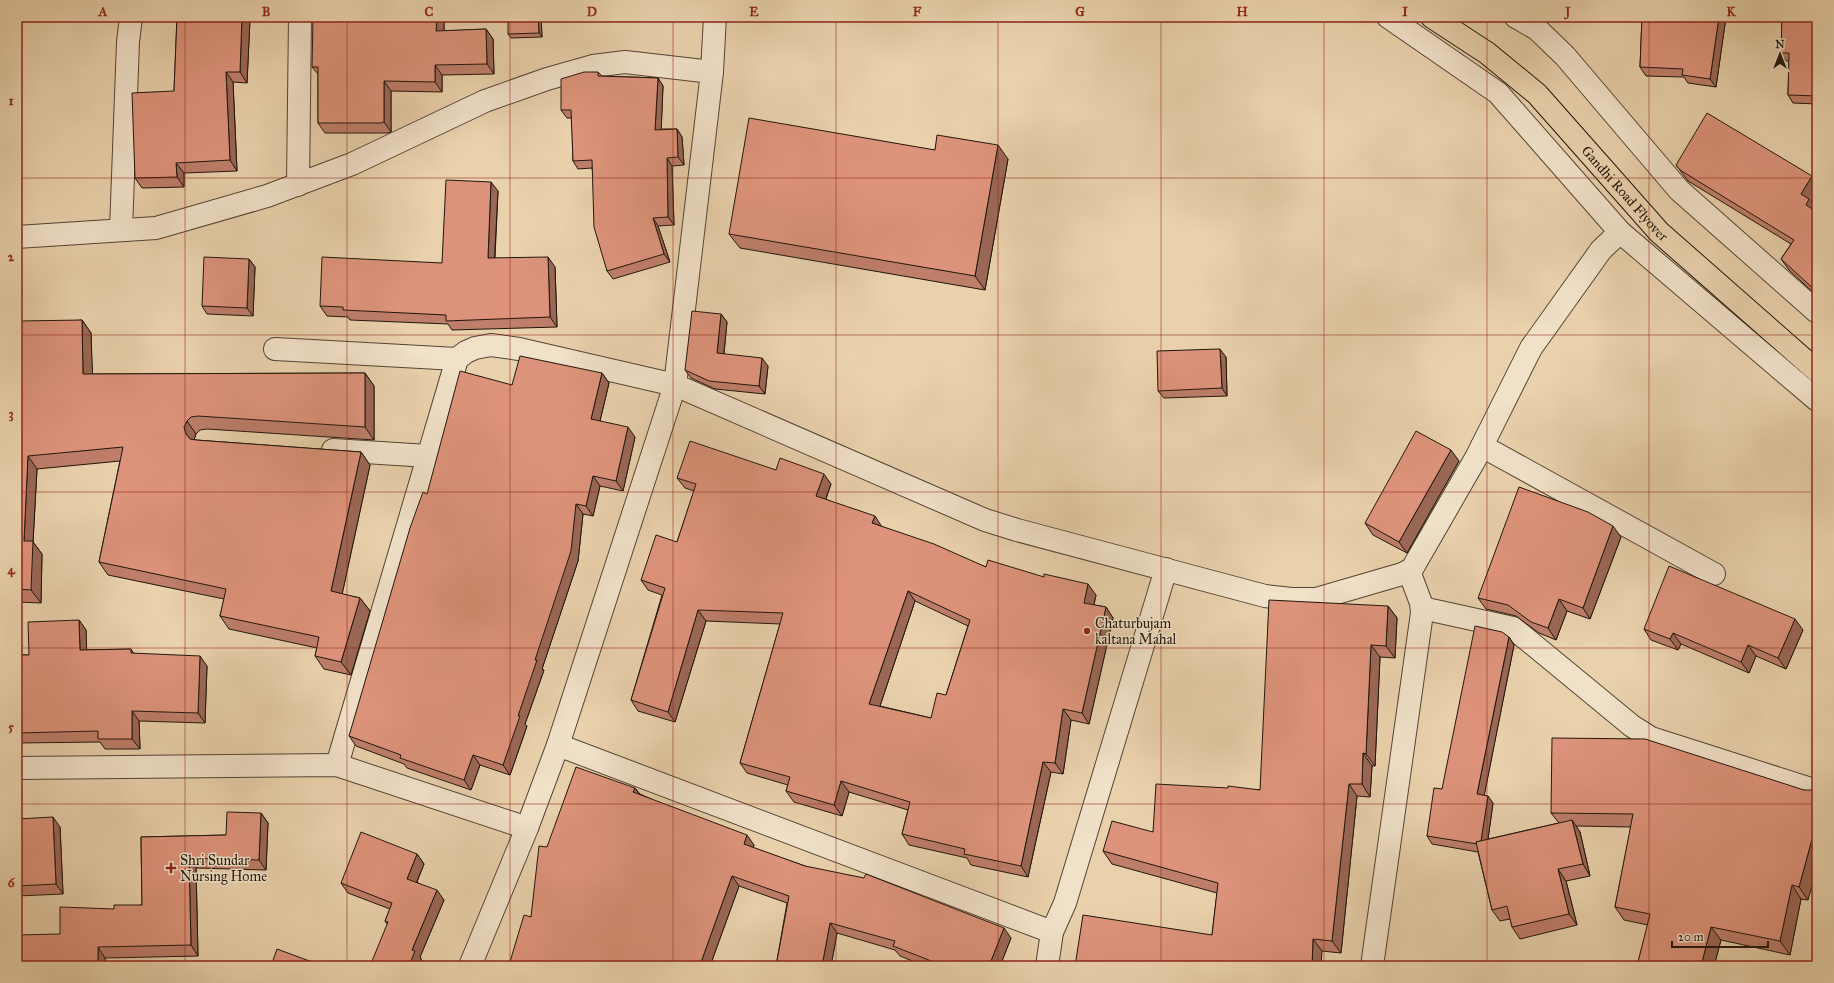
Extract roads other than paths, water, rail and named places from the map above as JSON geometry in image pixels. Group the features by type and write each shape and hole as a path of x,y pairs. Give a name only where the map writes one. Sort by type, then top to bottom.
{"main road":[{"name":"Gandhi Road Flyover","path":"1432,17 1487,53 1536,94 1659,232 1817,371"}],"street":[{"path":"121,230 128,42 131,17"},
{"path":"298,185 300,17"},
{"path":"470,966 527,828 558,745 675,385 712,72 715,17"},
{"path":"1388,17 1498,93 1620,232 1817,400"},
{"path":"1516,17 1539,23 1565,56 1679,190 1817,312"},
{"path":"17,237 156,228 298,185 352,164 486,101 547,79 593,66 625,62 712,72"},
{"path":"337,765 457,359 466,352 491,345 519,349 675,385 985,520 1017,530 1265,596 1291,599 1316,599 1409,571 1413,567 1482,446 1531,348 1601,250 1620,232"},
{"path":"275,349 457,359"},
{"path":"1482,446 1714,574"},
{"path":"317,449 428,456"},
{"path":"1047,966 1052,932 1066,903 1166,569"},
{"path":"1372,966 1422,608 1409,571"},
{"path":"1422,608 1513,628 1632,726 1651,738 1817,791"},
{"path":"558,745 1052,932"},
{"path":"17,768 337,765 527,828"}],"place":[{"name":"Chaturbujam kaltana Mahal","path":"1087,631"},
{"name":"Shri Sundar Nursing Home","path":"171,868"}]}
